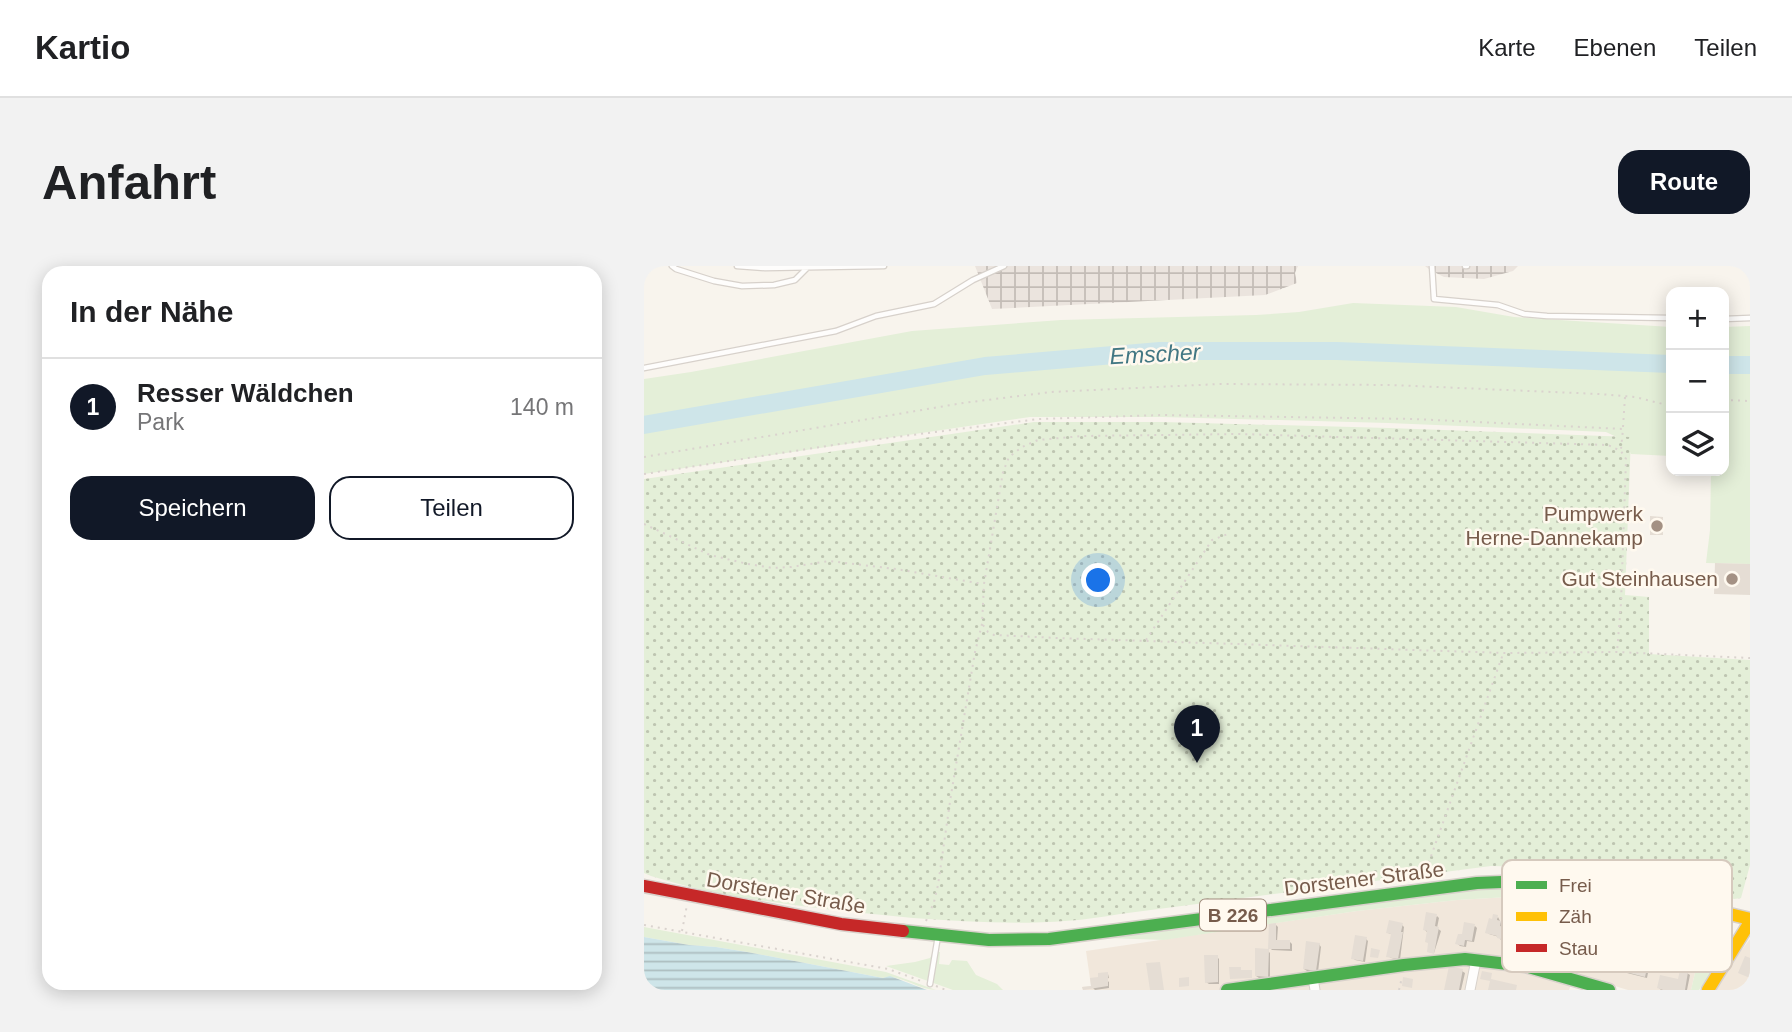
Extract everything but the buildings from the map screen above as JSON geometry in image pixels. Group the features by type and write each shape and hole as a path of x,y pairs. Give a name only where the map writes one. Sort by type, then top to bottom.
{"main road":[{"name":"Dorstener Straße","path":"938,935 989,940 1049,939 1502,881"},
{"name":"Dorstener Straße","path":"644,886 841,925 923,934"},
{"name":"Dorstener Straße","path":"1732,915 1750,920"},
{"path":"1732,950 1750,920"},
{"name":"B 226","path":"923,934 938,935"},
{"path":"1227,990 1314,984 1404,965 1454,960 1502,963"},
{"path":"1546,972 1609,990"},
{"path":"1708,990 1719,972"}],"street":[{"path":"1470,990 1476,960"}],"lane":[{"path":"672,266 714,281 742,286 774,285 795,280 807,268"},
{"path":"737,266 883,266"},
{"path":"644,368 836,331 876,316 934,304 1004,266"},
{"path":"1432,266 1434,299 1498,305 1524,314 1547,316 1666,318"},
{"path":"1729,319 1750,318"},
{"path":"930,984 938,935"}],"path":[{"path":"644,457 963,403 1051,392 1220,384 1378,385 1625,396 1666,406"},
{"path":"1620,452 1625,396"},
{"path":"1729,400 1750,401"},
{"path":"644,474 840,444 1040,419 1163,415 1388,418 1623,429"},
{"path":"923,934 938,885 975,652 982,624 984,584 1003,472 1009,457 1021,447 1038,440 1115,434 1240,434 1608,445 1626,459 1618,652"},
{"path":"644,524 710,555 748,564 772,568 829,561 984,584"},
{"path":"1145,641 1212,540 1228,534"},
{"path":"982,624 993,635 1504,653 1618,652 1750,658"},
{"path":"1418,891 1504,653"},
{"path":"682,932 689,896"},
{"path":"644,925 888,969 946,990"},
{"path":"1399,990 1404,965"}],"shaded area":[{"path":"975,266 1298,266 1295,273 1297,283 1265,295 992,309"},
{"path":"1425,266 1518,266 1513,271 1484,279 1444,277"},
{"path":"1502,897 1502,972 1695,972 1691,990 1628,990 1575,974 1569,990 1083,990 1082,987 1091,986 1086,951 1357,911"},
{"path":"1750,939 1750,990 1714,990 1725,972 1732,972 1732,962"}],"green space":[{"path":"1353,303 1456,307 1514,317 1666,327 1666,456 1631,454 1625,441 1606,432 1162,417 1030,417 644,474 644,379 912,331 1061,320 1299,312"},
{"path":"1750,326 1750,564 1706,563 1710,530 1711,476 1729,476 1729,327"},
{"path":"1034,422 1162,422 1631,437 1625,595 1649,597 1649,654 1750,660 1750,865 1741,898 1732,898 1732,860 1502,860 1502,866 1094,918 991,922 838,911 738,897 651,876 644,873 644,479"},
{"path":"1502,888 1502,897 1357,911 1164,940 1107,938"},
{"path":"644,927 886,972 936,990 896,978 644,937"},
{"path":"933,952 940,952 939,964 949,965 952,960 967,961 976,975 997,984 1003,990 953,990 886,966 930,958"},
{"path":"1695,972 1711,972 1699,990 1691,990"}],"water":[{"path":"644,937 747,952 883,978 890,976 927,990 644,990"}],"waterway":[{"name":"Emscher","path":"644,425 985,366 1160,351 1337,351 1666,364"},
{"name":"Emscher","path":"1729,365 1750,365"}],"traffic: fast":[{"path":"903,931 989,940 1049,939 1502,882"},
{"path":"1227,990 1465,959 1502,963"},
{"path":"1546,972 1609,990"}],"traffic: slow":[{"path":"1732,915 1750,919"},
{"path":"1732,951 1750,922"},
{"path":"1708,990 1719,972"}],"traffic: jam":[{"path":"644,886 841,924 903,931"}],"place":[{"name":"Pumpwerk Herne-Dannekamp","path":"1657,526"},
{"name":"Gut Steinhausen","path":"1732,579"},
{"name":"Resser Wäldchen","path":"1197,763"}]}
